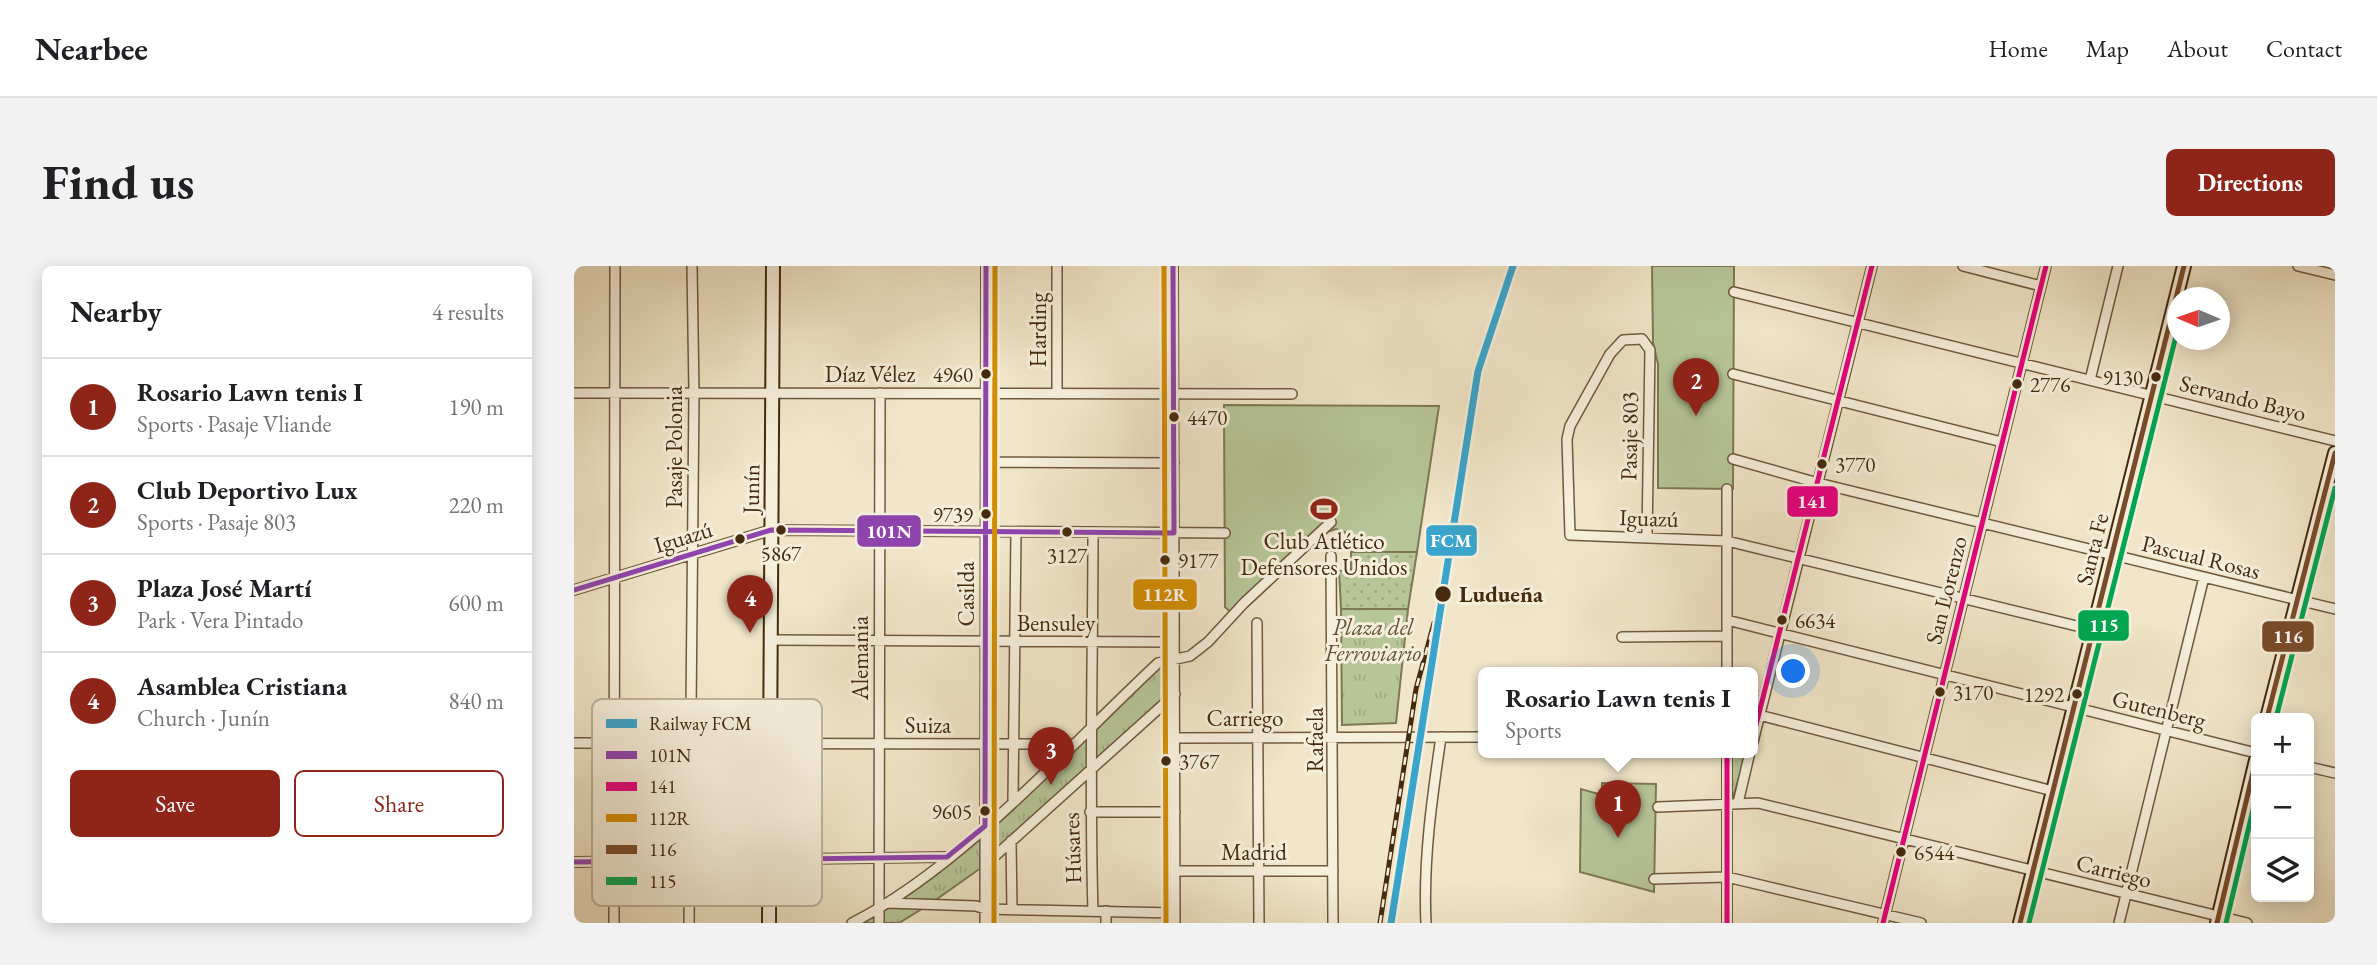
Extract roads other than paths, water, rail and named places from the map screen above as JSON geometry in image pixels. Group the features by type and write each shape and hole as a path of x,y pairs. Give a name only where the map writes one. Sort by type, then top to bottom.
{"main road":[{"name":"Junín","path":"769,699 773,266"},
{"name":"Santa Fe","path":"2021,923 2184,266"},
{"path":"2268,713 2335,453"},
{"path":"2218,920 2252,776"}],"street":[{"path":"615,266 613,578 615,699"},
{"name":"Pasaje Polonia","path":"691,699 694,393 692,266"},
{"name":"Casilda","path":"985,923 986,266"},
{"name":"Harding","path":"1057,266 1058,394"},
{"path":"888,903 1012,910 1106,911 1175,918 1173,266"},
{"path":"1758,719 1872,266"},
{"path":"1963,266 2041,286"},
{"name":"San Lorenzo","path":"1884,918 2046,266"},
{"path":"2090,380 2118,266"},
{"path":"2298,266 2335,275"},
{"name":"Servando Bayo","path":"1734,292 2335,441"},
{"name":"Pasaje 803","path":"1570,535 1567,439 1570,426 1610,354 1623,340 1642,339 1650,349 1647,536"},
{"path":"1733,374 2002,442"},
{"name":"Díaz Vélez","path":"574,393 1292,394"},
{"name":"Alemania","path":"878,923 880,393"},
{"name":"Pascual Rosas","path":"1733,459 1818,483 2335,609"},
{"path":"986,462 1174,463"},
{"path":"1727,489 1727,667"},
{"path":"852,923 888,903 985,826 1158,663 1190,656 1208,642 1244,603 1331,522"},
{"name":"Iguazú","path":"574,590 771,530 1225,533"},
{"path":"1013,800 1016,532"},
{"name":"Húsares","path":"1093,533 1093,723 1089,769 1093,911"},
{"name":"Iguazú","path":"1570,535 1727,541 2094,630"},
{"name":"Rafaela","path":"1331,556 1335,737 1333,923"},
{"path":"2119,923 2204,577"},
{"name":"Gutenberg","path":"1727,620 2251,752"},
{"path":"1257,622 1259,923"},
{"path":"1622,637 1727,636"},
{"name":"Bensuley","path":"770,640 1174,642"},
{"path":"985,865 1175,694"},
{"path":"1759,715 2053,791"},
{"path":"1426,923 1425,891 1431,805 1441,737"},
{"name":"Carriego","path":"1175,738 1478,737"},
{"name":"Suiza","path":"574,743 592,743"},
{"name":"Suiza","path":"822,744 1072,744"},
{"path":"1727,758 1727,923"},
{"path":"1738,803 1749,758"},
{"path":"2314,767 2335,773"},
{"name":"Carriego","path":"1658,807 1758,803 2127,894 2218,920 2247,923"},
{"path":"1090,811 1175,812"},
{"path":"1011,841 1012,910"},
{"path":"822,859 947,858"},
{"path":"574,862 592,862"},
{"name":"Madrid","path":"1175,871 1333,871"},
{"path":"1654,879 1727,877 1884,918 1921,923"},
{"path":"1040,910 1040,923"},
{"name":"Húsares","path":"1106,911 1106,923"}],"railway":[{"path":"1380,923 1416,689 1434,623"}],"rail line":[{"name":"FCM","path":"1391,923 1478,371 1513,266"}],"place":[{"name":"4960","path":"986,374"},
{"name":"9130","path":"2156,377"},
{"name":"2776","path":"2017,384"},
{"name":"Club Deportivo Lux","path":"1696,416"},
{"name":"4470","path":"1174,417"},
{"name":"3770","path":"1822,464"},
{"name":"Club Atlético Defensores Unidos","path":"1324,509"},
{"name":"9739","path":"986,514"},
{"name":"5867","path":"781,530"},
{"name":"3127","path":"1067,532"},
{"name":"9177","path":"1165,560"},
{"name":"Ludueña","path":"1443,594"},
{"name":"6634","path":"1782,620"},
{"name":"Asamblea Cristiana","path":"750,633"},
{"name":"3170","path":"1940,692"},
{"name":"1292","path":"2077,694"},
{"name":"3767","path":"1166,761"},
{"name":"Plaza José Martí","path":"1051,785"},
{"name":"9605","path":"985,811"},
{"name":"Rosario Lawn tenis I","path":"1618,838"},
{"name":"6544","path":"1901,852"}],"park label":[{"name":"Plaza del Ferroviario","path":"1373,640"}]}
